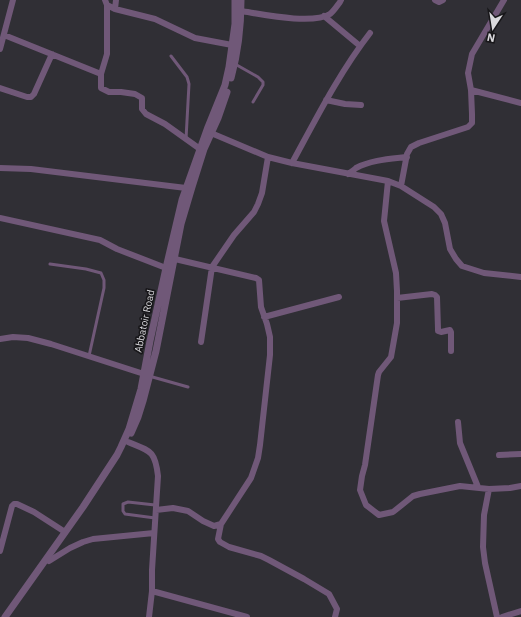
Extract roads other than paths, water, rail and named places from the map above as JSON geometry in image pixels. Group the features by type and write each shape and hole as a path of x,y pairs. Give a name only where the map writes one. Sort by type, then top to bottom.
{"street":[{"path":"0,49 3,30 13,0"},
{"path":"115,9 116,0"},
{"name":"Abbatoir Road","path":"5,616 49,561 107,477 128,442 138,417 166,268 182,200 200,148 226,85 235,24 235,0"},
{"name":"Abbatoir Road","path":"5,616 83,507 121,447 128,429 157,343 181,224 192,186 204,149 227,92 235,64 240,30 241,0"},
{"path":"241,11 308,19 331,14 341,0"},
{"path":"435,0 440,2 443,0"},
{"path":"402,186 407,154 411,147 468,127 472,123 471,90 468,74 472,54 504,0"},
{"path":"106,3 115,9 155,20 195,38 232,45"},
{"path":"106,3 107,54 101,74 101,88 109,92 135,94 142,98 142,109 146,114 200,148"},
{"path":"324,16 360,46"},
{"path":"3,30 52,54 101,74"},
{"path":"292,163 326,100 360,46 370,33"},
{"path":"0,88 31,97 34,94 52,54"},
{"path":"471,90 521,103"},
{"path":"326,100 345,104 361,105"},
{"path":"211,133 268,157 388,181 402,186 434,207 441,214 445,223 450,249 462,266 484,273 521,277"},
{"path":"201,342 212,267 234,235 254,212 262,193 268,157"},
{"path":"348,174 356,168 368,164 386,159 407,157"},
{"path":"0,168 31,169 186,188"},
{"path":"388,181 384,221 396,273 396,322 391,357 378,375 360,490 366,505 379,515 392,512 413,496 420,494 460,486 489,489 521,486"},
{"path":"0,218 100,240 117,249 166,268"},
{"path":"175,259 212,267 259,280 261,306 270,337 270,355 258,458 251,478 221,524 218,539 220,542 230,547 261,556 329,594 337,609 335,617"},
{"path":"397,298 432,294 435,295 437,297 438,331 441,332 450,330 451,351"},
{"path":"264,317 338,297"},
{"path":"0,340 13,337 28,338 147,375"},
{"path":"458,422 460,443 478,487"},
{"path":"128,442 150,451 157,467 158,476 152,591 149,617"},
{"path":"500,455 521,454"},
{"path":"489,489 484,515 483,547 497,617"},
{"path":"0,551 12,506 14,504 34,512 65,532"},
{"path":"156,508 173,508 188,511 214,526 221,524"},
{"path":"49,561 70,548 93,539 154,533"},
{"path":"152,591 247,617"},
{"path":"502,617 521,611"}],"lane":[{"path":"171,56 187,77 189,84 186,139"},
{"path":"235,64 262,79 263,85 253,102"},
{"path":"50,264 86,269 101,273 104,280 104,288 88,356"},
{"path":"147,375 188,387"},
{"path":"155,518 125,514 123,511 123,504 128,502 156,508"}]}
